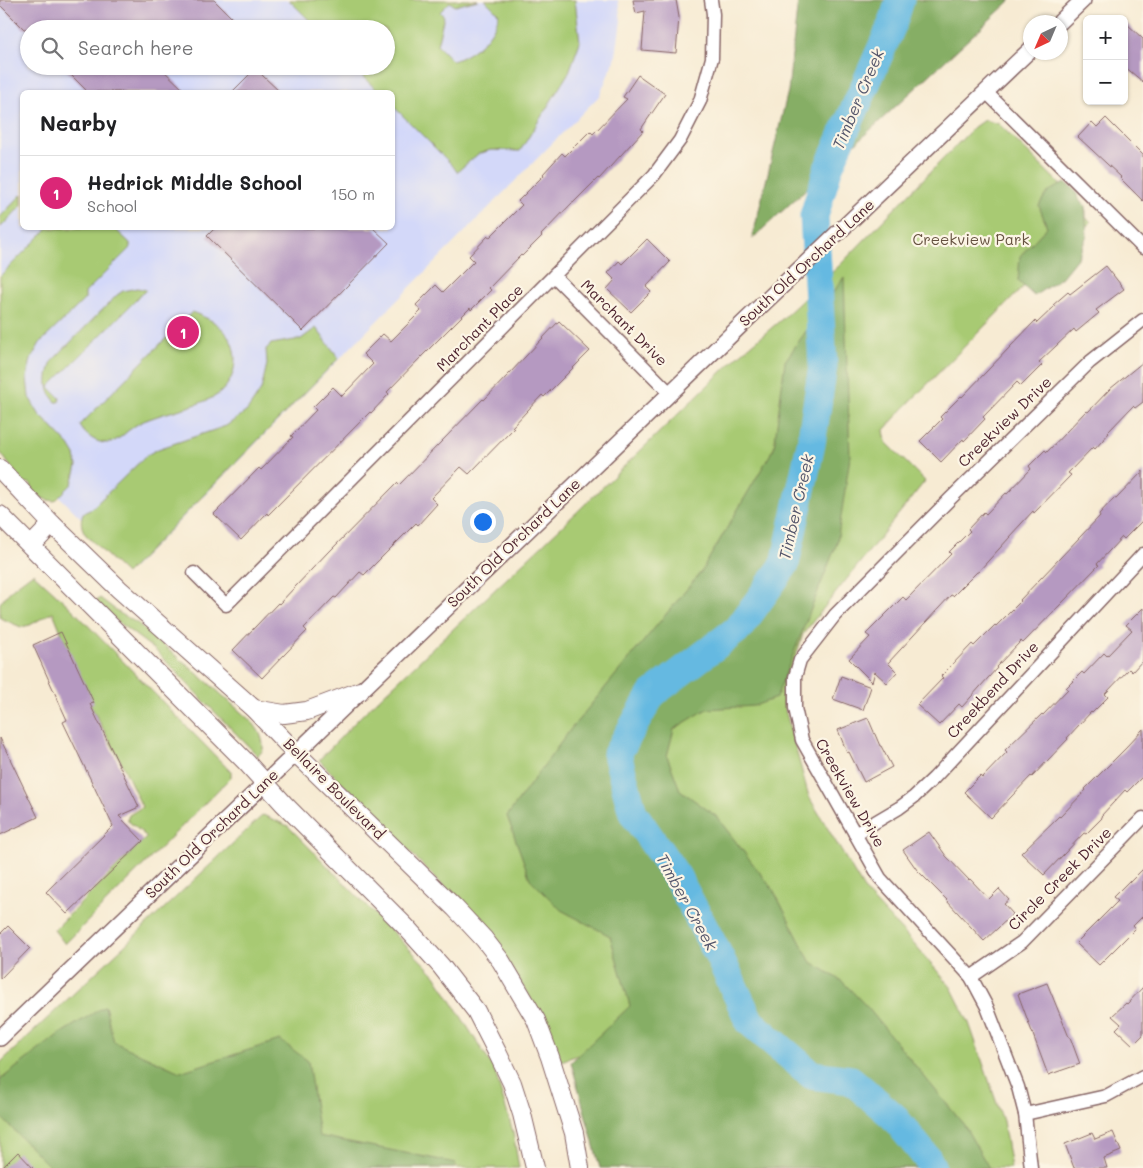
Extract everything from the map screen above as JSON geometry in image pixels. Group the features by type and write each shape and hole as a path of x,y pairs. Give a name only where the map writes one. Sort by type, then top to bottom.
{"main road":[{"name":"Bellaire Boulevard","path":"0,469 52,524 119,589 254,709 484,939 501,961 536,1020 550,1056 574,1133 580,1168"},
{"path":"0,514 246,762 405,926 441,966 476,1011 498,1052 512,1083 536,1168"},
{"path":"31,546 52,524"},
{"path":"254,709 284,714 306,711 360,691"}],"street":[{"name":"Marchant Place","path":"194,572 226,605 654,175 680,140 700,101 712,58 713,14 711,0"},
{"path":"1067,15 1083,0"},
{"name":"South Old Orchard Lane","path":"0,1038 670,393 1023,57"},
{"path":"986,92 1143,248"},
{"name":"Marchant Drive","path":"554,276 670,393"},
{"name":"Creekview Drive","path":"1030,1168 1026,1114 1018,1087 987,1007 971,976 880,878 802,740 794,708 795,677 800,660 835,615 1090,362 1143,320"},
{"name":"Creekbend Drive","path":"855,834 914,797 934,778 1143,554"},
{"name":"Circle Creek Drive","path":"971,976 1022,942 1143,818"},
{"path":"1026,1114 1106,1096 1143,1076"}],"shaded area":[{"path":"0,0 618,0 621,21 616,55 600,95 132,569 0,437"}],"green space":[{"path":"289,0 478,0 455,6 450,2 440,12 444,16 437,45 453,61 475,49 493,30 499,14 485,0 575,0 580,42 569,72 520,151 491,150 478,154 457,172 395,108 395,90 377,90 362,76 395,75 395,20 309,20"},
{"path":"798,0 1011,0 752,239 788,91"},
{"name":"Creekview Park","path":"984,120 999,124 1086,210 1086,218 1091,222 1037,273 884,430 886,442 925,481 803,634 782,698 809,797 867,894 951,987 969,1023 1003,1121 1011,1168 616,1168 624,1039 561,1061 547,1027 493,937 319,760 361,716 577,512 737,357 782,319 840,265 974,127"},
{"path":"1065,183 1074,189 1085,206 1087,236 1078,257 1061,278 1034,296 1018,281 1020,256 1047,227 1039,206 1044,197 1056,187"},
{"path":"20,196 20,207 0,228 0,217"},
{"path":"46,230 116,230 130,243 130,248 85,293 85,299 40,343 31,359 27,378 29,397 39,414 69,445 75,455 77,466 72,484 55,501 41,498 30,488 32,485 23,483 0,452 0,276"},
{"path":"844,277 850,457 837,543 776,698 754,706 707,709 674,729 667,756 680,790 716,816 774,891 810,961 843,982 868,1008 964,1125 989,1168 600,1168 571,1062 630,1006 610,936 561,910 530,879 507,816 570,730 701,572 774,448 785,361"},
{"path":"137,288 146,290 49,387 60,398 59,402 56,402 48,387 49,370 53,360 117,295 123,291"},
{"path":"192,312 216,324 232,343 235,363 229,382 223,390 214,397 142,422 110,443 94,440 87,435 80,425"},
{"path":"316,328 339,358 126,574 86,535 82,524 83,513 90,510 147,455 158,449 226,426 247,411 261,390 267,364 266,349 271,344 301,339"},
{"path":"33,573 71,608 231,772 231,777 65,944 54,930 147,837 127,820 129,815 142,807 122,764 92,708 53,612 30,625 21,627 0,618 0,603 13,588"},
{"path":"100,598 121,614 137,623 252,722 259,731 263,742 263,750 258,756 155,650 118,622 96,601"},
{"path":"263,815 288,826 435,975 494,1069 513,1132 519,1168 0,1168 0,1063"},
{"path":"105,1006 114,1042 180,1072 280,1040 308,1061 319,1136 456,1163 454,1168 51,1168 0,1116 0,1080 58,1035"}],"building":[{"path":"0,0 214,0 234,20 20,20 20,25 0,5"},
{"path":"633,0 676,0 679,17 676,53 642,50 645,11 636,13"},
{"path":"1128,25 1143,39 1143,82 1128,69"},
{"path":"71,75 168,75 184,90 86,90"},
{"path":"249,75 262,75 278,90 234,90"},
{"path":"638,75 665,94 641,129 643,131 599,179 572,203 542,236 489,288 491,290 471,310 470,308 387,392 389,394 371,413 241,540 214,514 259,468 261,470 293,437 291,436 316,410 313,407 333,387 342,396 373,364 363,354 383,334 391,341 421,311 416,305 436,285 443,292 474,261 469,256 522,205 518,201 544,175 562,153 565,156 590,131 593,134 627,99 623,97"},
{"path":"1106,118 1143,155 1143,201 1121,177 1078,137 1092,122 1097,127"},
{"path":"213,230 375,230 389,243 303,331 207,236"},
{"path":"647,239 670,262 646,287 651,292 631,312 607,289 615,280 608,273 619,261 622,264"},
{"path":"1106,266 1124,289 1096,310 1099,313 1076,332 1074,329 1039,362 1042,365 1021,386 1017,382 983,417 985,419 941,462 920,441 942,419 940,417 962,397 1035,321 1037,323 1068,292 1070,294"},
{"path":"559,321 590,351 544,397 542,395 512,427 514,428 469,474 461,467 431,498 437,504 418,525 416,523 364,575 360,572 336,598 334,597 304,628 307,631 262,678 233,650 397,483 399,485 484,400"},
{"path":"1143,362 1143,402 1135,408 1133,406 1108,432 1095,449 1093,447 1068,473 1071,475 1034,513 1033,511 978,572 953,596 951,595 888,663 897,672 887,683 875,672 872,682 849,659 870,637 866,634 903,597 906,600 951,554 949,552 970,531 968,529 984,512 986,514 1007,494 1031,469 1029,466 1045,450 1047,452 1086,411 1088,412 1110,389"},
{"path":"1143,471 1143,520 1124,539 1122,537 1097,564 1099,565 1023,643 1021,641 962,707 959,704 939,725 917,705 943,678 941,676 972,644 974,646 1021,601 1100,516 1099,514 1114,498 1116,499"},
{"path":"1143,608 1143,660 1132,672 1129,669 1105,694 1108,697 1091,712 1068,739 991,818 964,792 980,776 982,778 1007,752 1005,750 1043,715 1082,672 1084,674 1104,653 1107,656 1132,630 1126,625"},
{"path":"61,632 94,703 90,704 139,807 119,816 143,841 67,914 46,892 113,826 63,722 67,720 33,645"},
{"path":"841,676 871,687 863,710 833,699"},
{"path":"868,718 880,746 892,767 864,782 849,752 847,753 838,730"},
{"path":"1143,729 1143,776 1127,792 1125,790 1101,816 1102,818 1086,834 1084,833 1044,875 1021,853 1060,817"},
{"path":"0,738 38,817 0,835"},
{"path":"929,832 946,856 989,899 999,889 1009,900 1004,904 1013,914 984,941 917,870 903,850"},
{"path":"1143,869 1143,916 1133,926 1135,929 1099,965 1076,943 1118,901 1113,897"},
{"path":"8,926 30,948 0,979 0,934"},
{"path":"1047,983 1080,1064 1048,1075 1018,994"},
{"path":"1143,987 1143,1035 1133,1045 1116,1029 1121,1024 1112,1016"},
{"path":"1113,1132 1121,1151 1104,1158 1107,1168 1074,1168 1065,1144 1092,1133 1095,1139"},
{"path":"18,1152 33,1168 2,1168"}],"waterway":[{"name":"Timber Creek","path":"900,0 892,25 828,169 814,216 823,366 811,444 785,564 739,628 652,694 617,754 633,813 677,877 720,958 750,1022 812,1075 851,1080 893,1116 927,1158 932,1168"}],"place":[{"name":"Hedrick Middle School","path":"183,332"}]}
